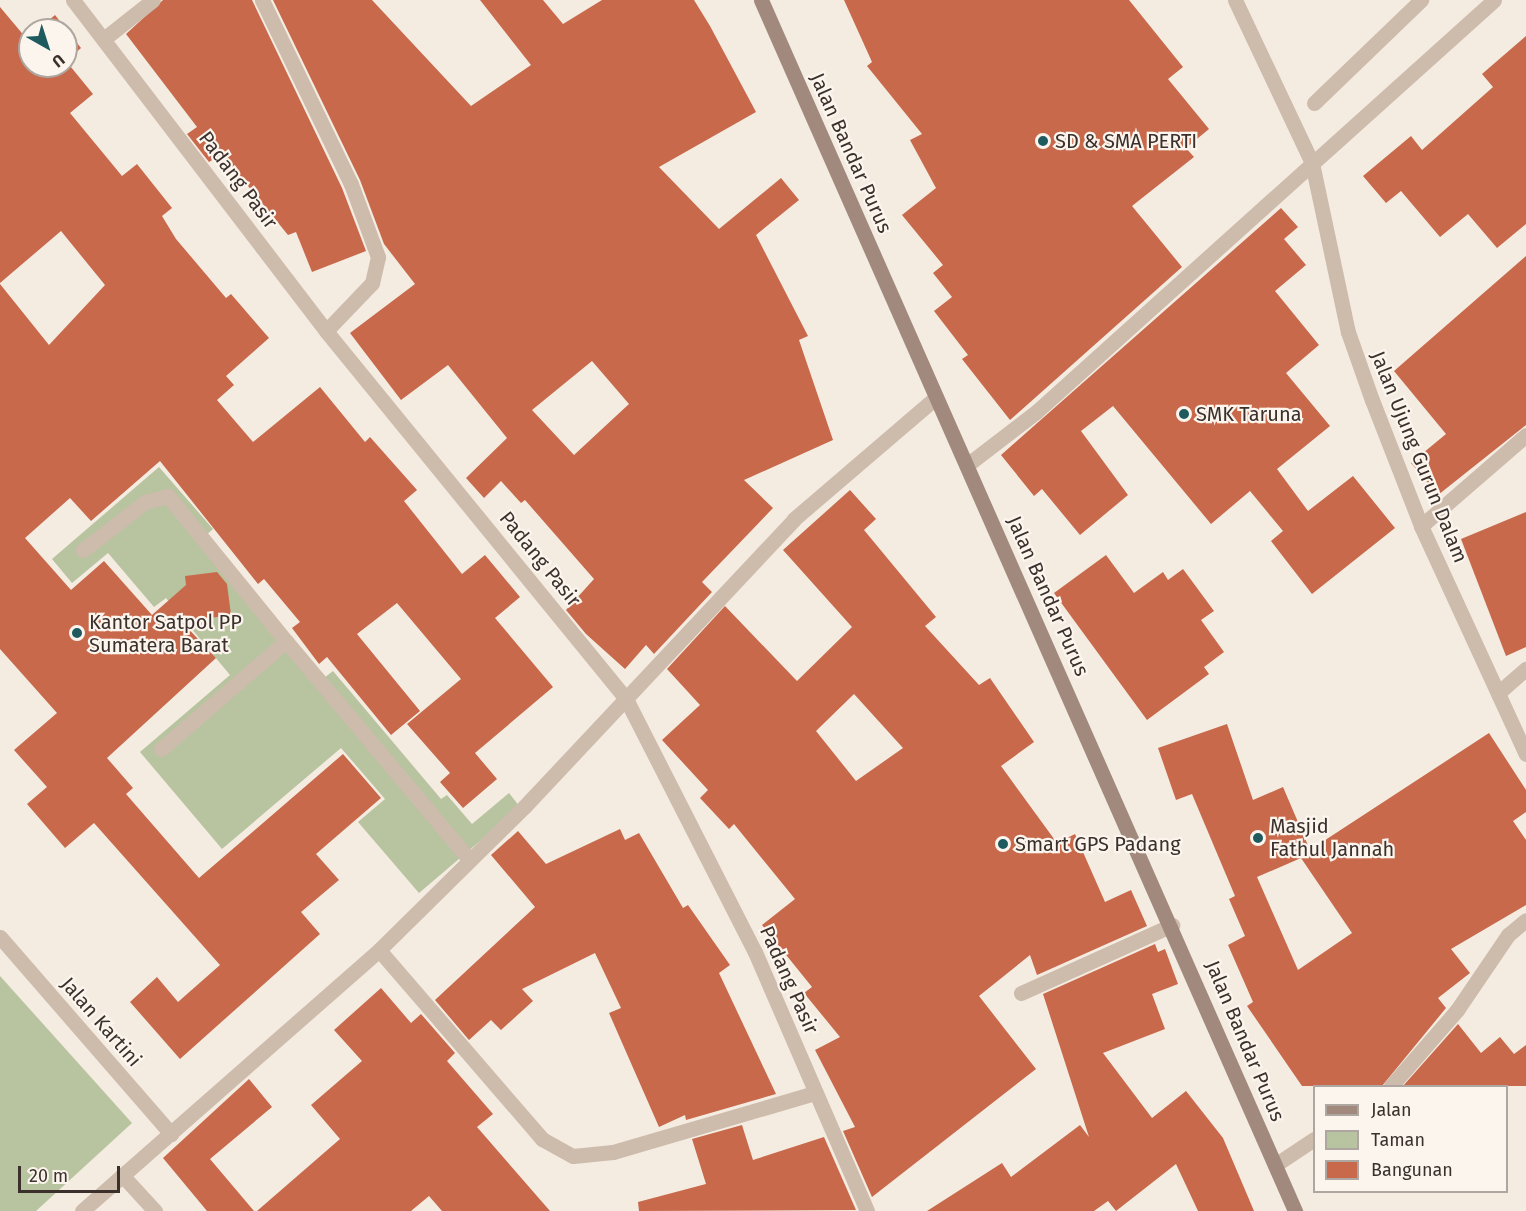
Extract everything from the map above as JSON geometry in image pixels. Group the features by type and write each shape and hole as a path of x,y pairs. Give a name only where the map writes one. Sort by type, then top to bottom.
{"street":[{"name":"Padang Pasir","path":"73,0 105,38 326,331 625,697 755,952 867,1211"},
{"path":"105,38 153,0"},
{"path":"262,0 351,184 378,257 372,283 326,331"},
{"name":"Jalan Bandar Purus","path":"761,0 935,398 1172,925 1295,1211"},
{"name":"Jalan Ujung Gurun Dalam","path":"1235,0 1312,163 1348,332 1420,526 1526,754"},
{"path":"1314,104 1421,0"},
{"path":"966,465 1036,412 1494,0"},
{"path":"82,1211 379,950 469,860 801,512 935,398"},
{"path":"1420,526 1526,435"},
{"path":"83,550 145,502 168,496 469,860"},
{"path":"161,749 286,641"},
{"path":"1498,693 1526,669"},
{"path":"1392,1085 1457,1010 1508,935 1526,920"},
{"path":"1021,993 1172,925"},
{"name":"Jalan Kartini","path":"0,937 171,1134"},
{"path":"379,950 542,1139 573,1156 613,1152 815,1092"},
{"path":"1275,1165 1313,1140"},
{"path":"122,1175 155,1211"}],"green space":[{"path":"159,467 213,529 204,537 324,678 333,671 441,799 447,795 472,824 509,793 520,807 419,893 358,822 385,799 341,748 222,849 140,752 230,675 166,598 154,607 108,553 72,583 52,559"},
{"path":"0,976 132,1123 36,1211 0,1211"}],"building":[{"path":"163,0 252,0 342,188 366,251 312,272 296,232 288,235 222,154 209,162 187,134 197,127 126,34"},
{"path":"273,0 372,0 471,106 531,65 480,0 543,0 563,24 602,0 694,0 756,112 659,167 719,229 781,178 799,200 756,235 808,336 799,340 833,440 744,480 773,508 702,582 712,592 654,654 646,645 625,669 586,634 566,610 594,579 525,500 521,503 501,481 484,498 466,478 507,438 448,365 401,400 350,333 415,284 384,244 360,180","holes":["592,361 629,404 574,455 532,410"]},
{"path":"844,0 1129,0 1183,67 1168,79 1209,129 1186,148 1194,157 1132,206 1182,267 1010,420 962,359 968,355 934,311 952,297 933,273 943,265 902,215 936,188 910,140 922,134 867,66 872,62"},
{"path":"0,7 18,28 18,78 78,78 78,76 93,94 70,113 122,176 137,164 172,208 162,216 176,239 226,298 231,294 269,338 226,376 234,385 217,400 253,442 320,387 365,442 370,437 417,490 404,501 462,574 485,555 520,597 495,618 553,687 475,753 497,779 463,808 440,782 450,773 407,724 461,679 397,603 357,634 420,711 391,735 327,657 319,664 292,628 300,622 264,579 258,584 160,461 91,521 70,498 25,538 71,590 104,561 152,615 186,585 185,576 217,572 227,584 231,615 182,622 216,658 107,758 133,788 126,794 199,878 343,754 381,798 316,854 339,880 301,912 320,934 180,1059 130,1002 157,977 178,1002 220,965 94,823 65,848 27,804 47,787 14,750 57,713 0,649 0,284 49,345 105,285 61,231 0,283"},
{"path":"1526,36 1526,224 1497,248 1468,214 1440,237 1401,191 1386,203 1363,176 1411,136 1422,150 1493,87 1482,74"},
{"path":"1281,208 1298,227 1284,239 1306,265 1275,291 1319,345 1286,373 1330,426 1277,469 1308,511 1353,476 1395,528 1312,594 1271,541 1283,531 1250,491 1211,524 1113,406 1081,431 1128,495 1080,535 1042,489 1034,496 1001,455"},
{"path":"1526,256 1526,425 1438,495 1411,463 1446,434 1394,371"},
{"path":"850,490 876,519 864,530 936,617 925,626 979,685 990,678 1034,742 1001,766 1057,843 1075,834 1105,902 1131,890 1147,926 1037,975 1030,955 979,996 1036,1069 872,1197 843,1131 855,1127 815,1050 840,1037 804,993 812,987 762,925 795,899 734,824 729,829 700,798 708,790 662,740 700,705 667,669 725,606 797,681 852,627 783,550","holes":["854,694 903,748 856,781 816,731"]},
{"path":"1526,512 1526,647 1506,656 1461,539"},
{"path":"1106,555 1134,593 1163,572 1168,580 1183,569 1214,611 1201,620 1224,652 1204,667 1209,674 1147,720 1054,593"},
{"path":"1227,724 1253,800 1283,787 1310,850 1489,733 1526,790 1526,812 1513,821 1526,840 1526,905 1451,949 1470,973 1438,998 1446,1008 1383,1085 1302,1086 1247,1006 1253,1002 1228,945 1245,936 1229,899 1235,896 1192,794 1176,800 1158,748","holes":["1301,858 1352,933 1298,970 1257,877"]},
{"path":"620,829 625,840 639,833 683,908 688,905 730,965 719,973 776,1094 686,1120 685,1115 659,1127 609,1013 621,1008 595,953 522,989 533,1001 501,1030 491,1020 469,1040 435,1000 535,907 491,855 518,831 546,864"},
{"path":"1155,944 1158,952 1165,949 1178,984 1152,994 1165,1029 1103,1053 1152,1118 1186,1091 1223,1138 1254,1211 1198,1211 1176,1164 1116,1211 1108,1201 1094,1211 927,1211 1002,1163 1011,1177 1080,1125 1089,1137 1043,994"},
{"path":"381,988 411,1023 421,1014 455,1053 447,1061 493,1114 477,1127 550,1211 442,1211 429,1196 411,1211 257,1211 340,1139 311,1105 362,1061 334,1030"},
{"path":"1458,1024 1481,1053 1500,1037 1514,1054 1526,1045 1526,1086 1404,1085"},
{"path":"249,1079 272,1107 210,1159 254,1211 207,1211 163,1158"},
{"path":"742,1125 753,1160 824,1137 856,1210 639,1211 638,1202 706,1184 692,1139"}],"place":[{"name":"SD & SMA PERTI","path":"1043,141"},
{"name":"SMK Taruna","path":"1184,414"},
{"name":"Kantor Satpol PP Sumatera Barat","path":"77,633"},
{"name":"Masjid Fathul Jannah","path":"1258,838"},
{"name":"Smart GPS Padang","path":"1003,844"}]}
